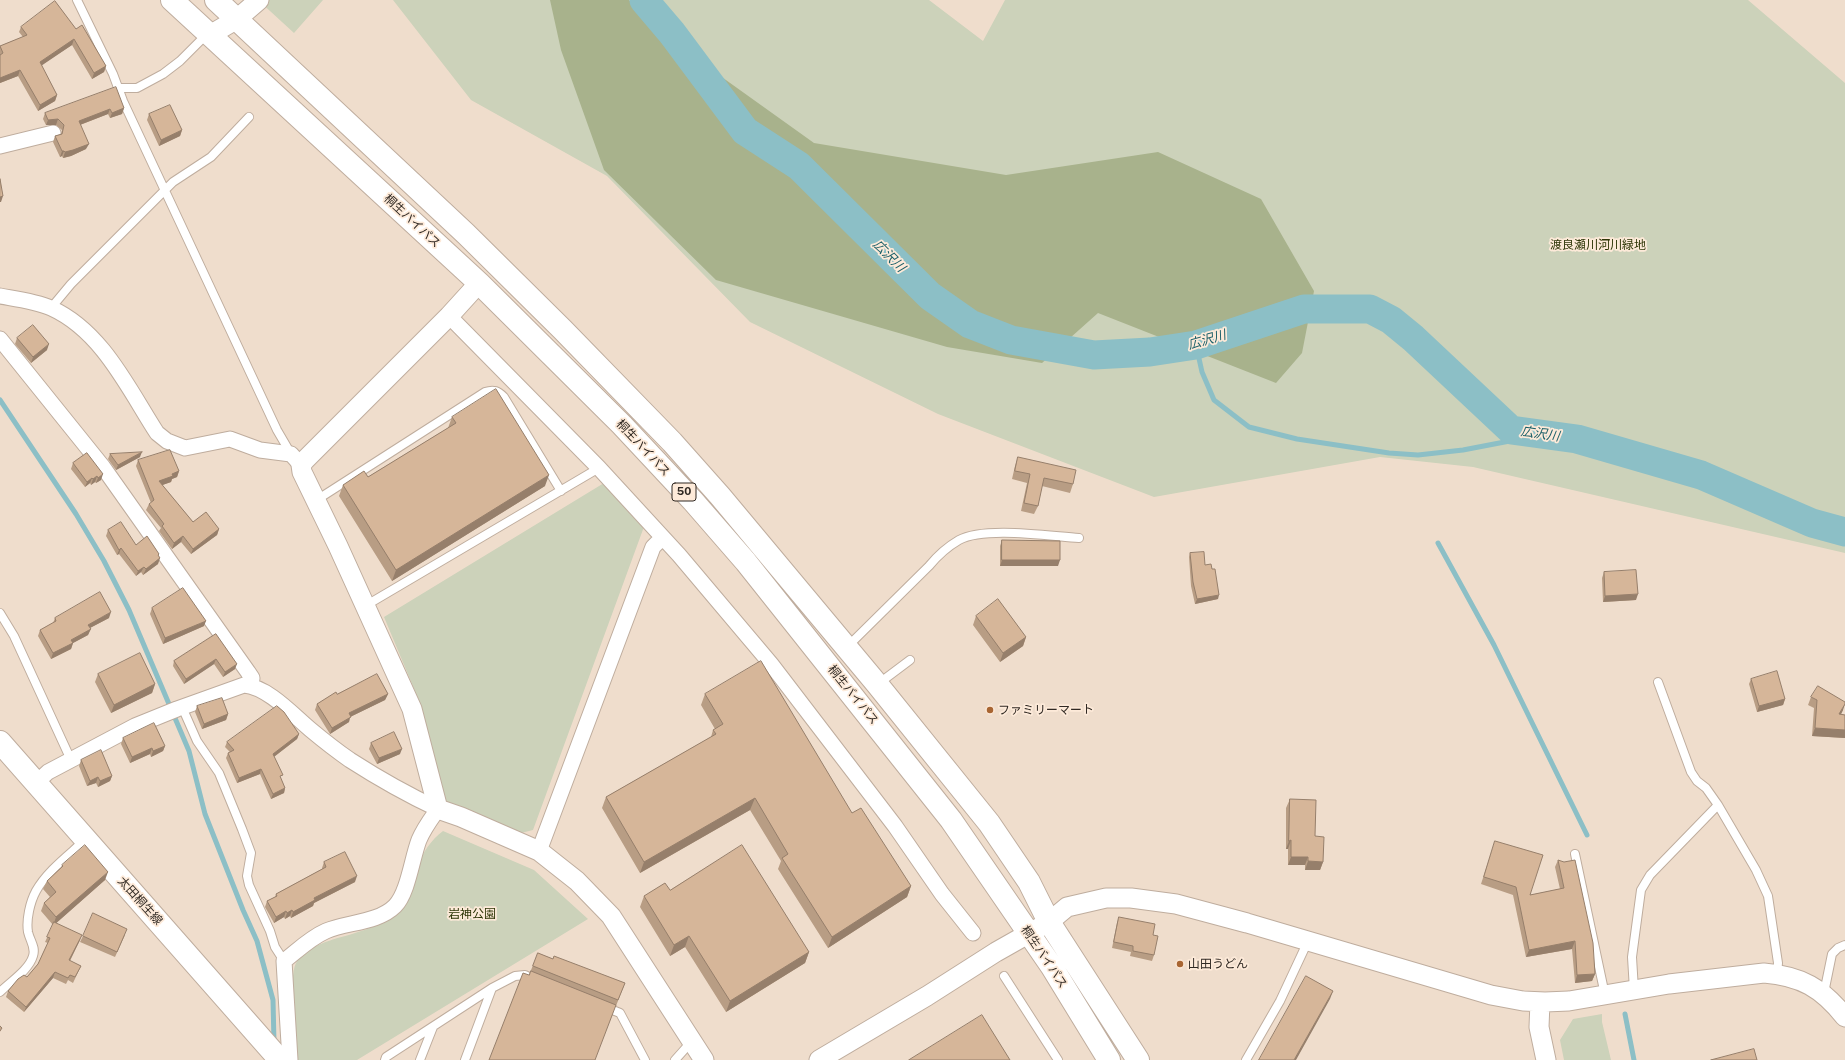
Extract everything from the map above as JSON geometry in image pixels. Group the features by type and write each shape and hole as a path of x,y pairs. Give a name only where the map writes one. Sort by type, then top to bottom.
{"main road":[{"name":"桐生バイパス","path":"172,0 479,283 622,425 693,501 746,562 951,820 1052,967 1109,1060"},
{"name":"桐生バイパス","path":"216,0 466,234 563,330 701,474 770,554 989,823 1029,882 1049,922 1138,1060"},
{"name":"太田桐生線","path":"0,742 274,1053"}],"street":[{"path":"210,34 237,19 259,0"},
{"path":"0,146 53,133"},
{"path":"296,459 449,316 479,283"},
{"path":"0,296 28,300 51,308 73,320 91,336 106,354 157,433 168,442 185,448 216,440 230,439 260,450 296,459"},
{"path":"449,316 599,468 771,664 895,826 942,894 973,933"},
{"path":"0,339 103,467 248,672 252,678 251,686"},
{"path":"290,1060 284,961 326,931 385,913 395,905 406,883 420,839 438,808 412,709 338,546 296,459"},
{"path":"539,852 653,547 662,538"},
{"path":"36,782 48,772 135,726 236,687 251,686 265,693 289,710 311,730 349,759 415,798 539,852 577,881 611,916 704,1060"},
{"path":"820,1060 1028,933 1049,922 1067,907 1106,898 1131,898 1176,904 1507,999 1540,1002 1569,1001 1748,974 1777,974 1797,979 1812,986 1824,994 1845,1017"},
{"path":"1540,1002 1539,1027 1546,1060"}],"lane":[{"path":"77,0 277,430 296,459"},
{"path":"118,88 137,88 163,74 180,61 201,40 210,34"},
{"path":"51,308 71,284 173,182 211,157 249,117"},
{"path":"315,501 486,392 492,390 498,392 504,397 561,491"},
{"path":"365,606 599,468"},
{"path":"846,647 929,566 938,554 960,539 979,534 996,533 1079,538"},
{"path":"0,613 14,636 71,760"},
{"path":"877,684 910,660"},
{"path":"1658,682 1691,772 1697,782 1706,788 1718,805 1756,870 1768,896 1778,963 1777,974"},
{"path":"175,710 219,773 251,854 247,876 249,885 270,931 275,947 284,961"},
{"path":"1634,990 1632,958 1641,890 1650,875 1718,805"},
{"path":"0,992 28,966 33,956 34,946 29,934 27,922 36,891 47,877 86,839"},
{"path":"1574,854 1605,995"},
{"path":"1246,1060 1280,1002 1308,941"},
{"path":"1824,994 1832,954 1838,948 1845,945"},
{"path":"385,1060 386,1057 492,988 515,976 525,975 540,981"},
{"path":"1004,976 1058,1060"},
{"path":"465,1060 492,988"},
{"path":"598,1004 620,1013 644,1060"},
{"path":"420,1060 433,1027"},
{"path":"675,1060 692,1041"}],"green space":[{"path":"258,0 323,0 294,33"},
{"name":"渡良瀬川河川緑地","path":"393,0 929,0 983,41 1005,0 1748,0 1845,83 1845,553 1473,467 1380,457 1154,497 938,414 750,322 607,176 471,100"},
{"path":"550,0 629,0 649,25 814,143 1006,175 1158,152 1261,199 1314,291 1302,353 1276,383 1098,313 1042,363 947,347 716,280 604,170 561,50"},
{"path":"604,483 645,524 533,830 521,833 448,805 442,797 420,703 384,617"},
{"name":"岩神公園","path":"443,831 534,870 588,919 357,1060 297,1060 293,995 294,970 296,963 314,947 378,925 390,919 401,910 412,878 422,857 435,838"},
{"path":"1602,1014 1602,1022 1611,1060 1564,1060 1560,1040 1573,1019"}],"building":[{"path":"55,1 76,29 82,25 106,66 94,73 74,39 40,62 57,95 40,105 20,70 0,78 0,55 3,53 0,46 27,35 21,27"},
{"path":"116,87 124,108 112,113 110,109 79,121 89,144 73,150 65,152 62,151 55,136 62,134 64,125 58,119 48,120 45,113"},
{"path":"170,105 182,130 161,140 149,114"},
{"path":"0,179 3,196 0,197"},
{"path":"33,325 49,344 33,357 17,338"},
{"path":"496,389 549,475 396,570 343,485 364,471 368,477 456,423 452,417"},
{"path":"170,450 179,471 172,474 173,476 159,481 193,522 206,512 219,529 193,549 183,536 174,543 162,526 164,524 149,504 154,500 138,460"},
{"path":"142,452 118,465 110,454"},
{"path":"87,453 103,474 98,478 97,476 93,479 92,478 87,482 73,463"},
{"path":"1018,457 1076,470 1073,484 1044,478 1038,506 1024,503 1030,474 1015,471"},
{"path":"121,522 136,545 147,536 159,554 158,555 160,558 146,569 144,567 138,571 121,548 119,550 108,530"},
{"path":"1002,540 1060,541 1060,560 1002,560"},
{"path":"1204,552 1205,565 1211,564 1212,569 1215,569 1219,595 1197,599 1193,582 1190,553"},
{"path":"1636,570 1638,594 1605,596 1604,572"},
{"path":"183,588 206,621 165,638 152,608"},
{"path":"100,592 111,612 88,625 91,629 71,640 73,643 53,653 40,630 56,621 55,618"},
{"path":"998,599 1026,637 1003,653 976,616"},
{"path":"216,634 237,664 225,672 216,659 186,679 174,661"},
{"path":"140,653 155,684 114,705 98,674"},
{"path":"761,661 852,813 861,808 911,886 832,937 782,858 788,854 755,798 644,862 606,797 716,734 713,730 723,724 705,694"},
{"path":"1777,671 1785,699 1759,706 1751,679"},
{"path":"377,674 388,694 349,713 351,717 332,728 317,704 336,692 337,694"},
{"path":"1818,686 1845,702 1839,714 1845,715 1845,730 1815,728 1817,700 1811,697"},
{"path":"222,698 228,714 204,724 197,706"},
{"path":"277,706 284,712 299,734 273,754 283,775 280,776 285,788 273,794 261,769 239,778 228,753 234,750 227,742"},
{"path":"154,723 165,746 153,751 152,748 132,757 123,738"},
{"path":"394,732 402,749 379,758 371,743"},
{"path":"101,750 112,776 100,781 98,777 90,781 81,760"},
{"path":"1290,799 1316,800 1315,836 1324,837 1323,862 1308,861 1308,857 1291,857 1291,840 1289,841"},
{"path":"1495,841 1543,855 1530,895 1564,888 1558,860 1564,862 1575,860 1593,943 1595,974 1577,975 1575,941 1529,950 1516,887 1484,877"},
{"path":"85,845 108,872 56,917 44,903 56,892 47,881 63,866 62,865"},
{"path":"742,845 809,952 730,1001 689,936 674,945 644,896 665,883 670,890"},
{"path":"345,852 357,876 314,898 315,900 293,912 292,910 287,913 286,911 276,917 267,901 277,896 276,894 326,867 324,862"},
{"path":"93,913 127,929 117,952 83,936"},
{"path":"1119,917 1155,924 1153,935 1158,936 1154,955 1133,951 1133,946 1114,942"},
{"path":"54,922 82,935 69,960 81,966 75,977 70,975 68,978 55,972 26,1007 8,991 18,979 24,975 27,977 38,964 50,938 47,937"},
{"path":"538,953 553,959 554,956 625,983 618,1000 533,966"},
{"path":"531,971 616,1005 595,1060 489,1060 523,973 529,975"},
{"path":"1306,976 1333,991 1294,1060 1259,1060"},
{"path":"982,1015 1010,1060 909,1060"},
{"path":"1754,1049 1757,1060 1711,1060"}],"waterway":[{"name":"広沢川","path":"644,0 672,33 745,131 799,166 930,296 970,324 1011,340 1094,355 1150,352 1196,345 1304,309 1370,309 1391,320 1413,338 1511,430 1577,439 1701,475 1812,523 1845,532"},
{"path":"1196,345 1202,372 1214,400 1249,427 1297,439 1389,453 1418,455 1463,450 1541,435"},
{"path":"0,400 76,514 104,561 129,610 189,751 205,814 243,910 257,941 273,1000 274,1042"},
{"path":"1438,543 1494,645 1587,835"},
{"path":"1625,1014 1634,1060"}],"place":[{"name":"ファミリーマート","path":"990,710"},
{"name":"山田うどん","path":"1180,964"}]}
